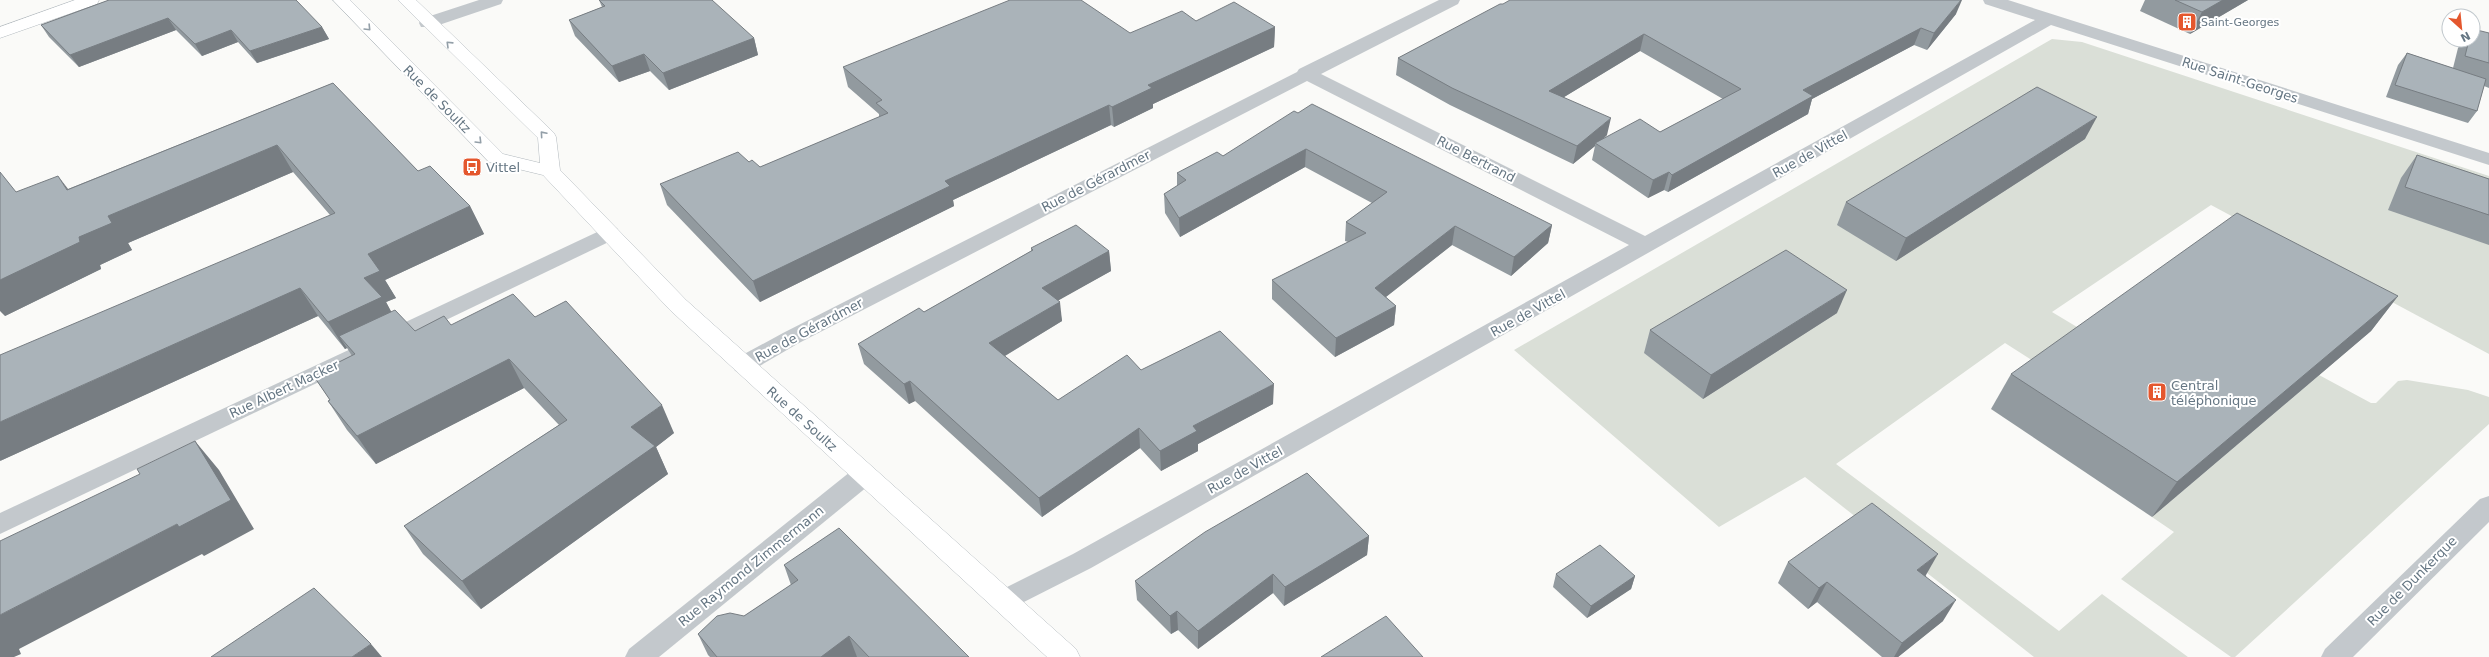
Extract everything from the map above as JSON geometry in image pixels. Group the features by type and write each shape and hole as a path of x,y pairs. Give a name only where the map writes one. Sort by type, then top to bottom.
{"main road":[{"path":"0,33 91,0"},
{"name":"Rue de Soultz","path":"341,0 496,158 550,171 678,305 1066,657"},
{"path":"406,0 427,23 547,138 550,171"}],"street":[{"path":"427,23 495,0"},
{"name":"Rue de Gérardmer","path":"743,365 1305,73 1452,0"},
{"name":"Rue Saint-Georges","path":"1991,0 2489,159"},
{"name":"Rue de Vittel","path":"1004,601 1082,561 2049,19"},
{"name":"Rue Bertrand","path":"1305,73 1646,245"},
{"name":"Rue Albert Macker","path":"0,524 610,233"},
{"name":"Rue Raymond Zimmermann","path":"639,657 864,475"},
{"name":"Rue de Dunkerque","path":"2336,657 2489,506"}],"shaded area":[{"path":"2052,39 2082,42 2489,176 2489,354 2211,205 2052,312 2092,336 2046,369 2005,343 1836,464 2059,631 2102,594 2188,657 2034,657 1805,477 1719,527 1514,350"},
{"path":"2319,375 2371,403 2376,403 2398,381 2407,380 2468,390 2489,397 2489,424 2235,657 2231,657 2121,579 2174,532 2152,517"}],"building":[{"path":"109,0 296,0 322,27 250,51 231,30 195,44 168,18 70,55 41,25"},
{"path":"599,0 712,0 754,38 663,73 644,54 612,66 569,20 605,6"},
{"path":"1010,0 1081,0 1130,33 1182,11 1196,21 1234,2 1275,27 1148,85 1152,88 1112,107 1109,105 945,181 950,186 753,281 660,184 738,152 749,162 752,160 760,167 888,113 876,103 882,100 843,67"},
{"path":"1510,0 1961,0 1934,33 1921,28 1803,90 1813,96 1672,175 1669,172 1653,180 1595,143 1640,119 1660,132 1741,89 1644,34 1549,91 1611,118 1577,146 1452,88 1398,58"},
{"path":"2175,0 2223,0 2202,12"},
{"path":"2481,31 2489,33 2489,63 2465,56 2467,48 2481,48"},
{"path":"2407,53 2486,79 2477,111 2395,85"},
{"path":"333,83 418,171 430,166 470,206 368,254 380,271 364,278 382,297 328,322 300,288 0,422 0,355 335,213 277,145 108,216 112,223 79,237 80,242 0,280 0,172 16,192 58,176 67,190"},
{"path":"2037,87 2097,117 1906,238 1846,202"},
{"path":"1312,104 1552,225 1514,257 1455,226 1375,288 1396,306 1336,338 1272,280 1366,233 1346,222 1387,192 1306,149 1179,218 1164,194 1186,180 1177,173 1217,152 1223,156 1294,111 1298,113"},
{"path":"2417,155 2489,179 2489,215 2405,187"},
{"name":"Central téléphonique","path":"2237,213 2398,296 2177,482 2011,374"},
{"path":"1076,225 1109,251 1042,288 1060,302 989,343 1058,400 1127,355 1141,370 1220,331 1274,384 1193,426 1197,431 1160,451 1139,428 1039,498 910,381 904,384 858,344 919,308 924,312 1033,250 1031,248"},
{"path":"1786,250 1847,290 1711,375 1650,330"},
{"path":"513,294 535,317 566,301 662,405 631,427 655,446 462,581 404,526 567,420 509,359 357,436 328,401 330,400 313,375 355,354 339,336 395,310 415,331 444,316 451,325"},
{"path":"195,441 231,500 179,527 177,524 0,615 0,541 140,474 137,469"},
{"path":"1307,473 1369,536 1285,587 1273,574 1198,631 1177,611 1170,616 1135,581 1205,532"},
{"path":"1872,503 1938,554 1917,570 1956,600 1902,643 1827,582 1819,588 1788,562"},
{"path":"839,528 969,657 869,657 849,636 821,657 717,657 698,634 717,616 730,613 744,616 798,580 784,565"},
{"path":"1600,545 1635,576 1591,606 1556,574"},
{"path":"314,588 371,644 352,657 211,657"},
{"path":"1386,616 1423,657 1321,657"}],"place":[{"name":"Saint-Georges","path":"2187,22"},
{"name":"Vittel","path":"472,167"},
{"name":"Central téléphonique","path":"2157,392"}]}
